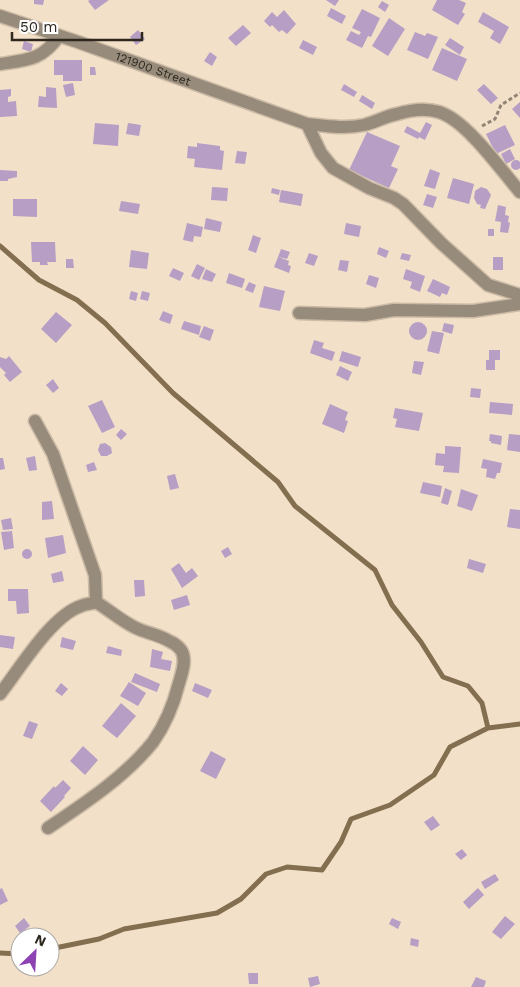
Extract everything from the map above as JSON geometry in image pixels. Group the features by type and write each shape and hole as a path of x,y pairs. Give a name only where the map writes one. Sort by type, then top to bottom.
{"street":[{"name":"121900 Street","path":"0,16 307,124 347,127 370,123 396,114 429,110 444,114 469,132 520,192"},
{"path":"0,64 40,56 53,45 59,36"},
{"path":"307,124 321,153 333,168 403,204 441,243 488,285 520,295"},
{"path":"299,313 365,315 394,310 473,311 520,304"},
{"path":"35,420 53,454 89,557 95,575 96,602"},
{"path":"0,694 40,641 55,625 71,611 80,606 96,602 136,628 175,644 181,650 184,657 176,695 166,718 150,745 104,788 48,828"}],"path":[{"path":"469,132 495,119 501,105 520,93"}],"building":[{"path":"34,0 44,0 43,5 34,4"},
{"path":"109,0 95,10 88,1"},
{"path":"326,0 339,0 335,6"},
{"path":"437,0 459,0 466,3 462,12 465,14 458,25 432,10"},
{"path":"382,1 389,5 385,12 378,7"},
{"path":"331,8 346,16 342,24 327,16"},
{"path":"362,9 380,18 371,37 368,36 362,48 346,40 351,31 359,35 361,32 352,28"},
{"path":"284,10 296,24 287,34 282,30 279,32 272,25 270,27 264,21 272,12 277,17"},
{"path":"483,12 509,27 500,44 490,38 494,31 478,22"},
{"path":"389,18 405,29 388,56 372,46"},
{"path":"243,25 251,33 236,46 228,38"},
{"path":"138,30 145,39 136,45 130,37"},
{"path":"415,32 425,36 427,33 438,37 428,59 407,50"},
{"path":"450,38 464,47 460,55 445,45"},
{"path":"303,40 317,47 313,55 299,48"},
{"path":"24,41 33,44 31,52 22,49"},
{"path":"442,48 467,59 457,81 432,70"},
{"path":"210,52 217,57 212,66 204,61"},
{"path":"54,60 82,60 82,81 63,81 63,75 54,75"},
{"path":"90,67 95,67 96,75 90,75"},
{"path":"73,83 75,95 66,97 63,85"},
{"path":"344,84 357,92 354,97 341,90"},
{"path":"484,84 498,98 491,104 477,90"},
{"path":"46,87 56,88 57,108 38,107 39,96 46,97"},
{"path":"11,89 11,96 8,97 8,102 16,101 17,116 0,117 0,90"},
{"path":"362,95 375,103 372,109 359,101"},
{"path":"520,102 520,118 512,109"},
{"path":"426,122 432,125 425,140 419,137 418,139 404,132 407,126 420,133"},
{"path":"95,123 119,125 118,146 93,144"},
{"path":"128,123 141,125 139,136 126,134"},
{"path":"505,125 515,145 496,154 486,134"},
{"path":"367,132 400,146 391,166 398,169 389,188 349,170"},
{"path":"197,143 220,146 220,150 224,151 222,170 194,167 195,159 187,158 188,146 197,147"},
{"path":"510,149 515,159 506,164 501,154"},
{"path":"237,151 247,152 245,164 235,163"},
{"path":"514,160 518,160 521,165 520,169 514,170 511,167 511,163"},
{"path":"430,169 440,173 435,189 424,186"},
{"path":"0,170 17,171 17,177 8,179 8,181 0,181"},
{"path":"453,178 474,184 469,204 447,198"},
{"path":"212,187 228,188 227,201 211,200"},
{"path":"481,187 487,189 491,195 485,209 480,208 481,205 477,204 474,198 475,191"},
{"path":"272,188 280,190 279,195 271,193"},
{"path":"281,190 303,194 301,206 279,202"},
{"path":"427,194 437,197 433,208 423,205"},
{"path":"13,199 37,199 37,217 13,216"},
{"path":"121,201 140,204 138,214 119,211"},
{"path":"498,205 506,207 505,215 509,216 508,222 510,223 508,233 500,232 501,222 495,221"},
{"path":"206,218 222,222 220,232 204,229"},
{"path":"187,223 203,227 201,237 194,236 193,242 183,240"},
{"path":"346,223 361,226 359,237 344,234"},
{"path":"488,229 494,229 494,236 488,236"},
{"path":"253,235 261,238 256,253 248,250"},
{"path":"31,242 55,242 56,262 47,262 48,265 40,265 40,262 32,262"},
{"path":"379,247 389,251 386,258 377,254"},
{"path":"281,249 290,252 287,259 278,257"},
{"path":"131,250 149,253 147,269 129,267"},
{"path":"309,253 318,256 314,266 305,263"},
{"path":"402,253 411,255 409,261 400,259"},
{"path":"278,257 289,261 288,265 291,266 289,273 274,267"},
{"path":"493,257 503,257 503,270 493,270"},
{"path":"66,259 73,259 74,268 66,268"},
{"path":"340,260 349,261 347,272 338,270"},
{"path":"197,264 205,268 199,280 191,276"},
{"path":"173,268 184,273 180,281 169,276"},
{"path":"206,269 216,274 212,282 202,279"},
{"path":"406,269 425,276 420,292 410,288 412,282 403,279"},
{"path":"229,273 245,279 242,288 226,283"},
{"path":"369,275 379,278 376,288 366,284"},
{"path":"433,279 450,287 447,295 442,293 440,297 427,291"},
{"path":"249,282 256,285 253,293 245,290"},
{"path":"264,286 285,291 280,311 259,307"},
{"path":"131,291 138,293 136,301 129,299"},
{"path":"142,291 150,293 148,301 140,299"},
{"path":"163,311 173,315 170,324 159,320"},
{"path":"56,312 72,325 56,343 41,329"},
{"path":"184,321 201,326 199,335 181,329"},
{"path":"418,322 424,325 427,331 424,337 418,340 412,337 409,331 412,325"},
{"path":"444,323 454,325 452,334 442,331"},
{"path":"204,326 214,330 210,341 199,337"},
{"path":"432,331 444,333 439,354 427,351"},
{"path":"314,340 324,343 322,348 335,352 332,361 310,353"},
{"path":"489,350 500,350 500,360 495,360 495,370 486,370"},
{"path":"342,351 361,357 358,367 339,361"},
{"path":"9,356 22,372 10,382 4,375 6,373 0,367 0,357 6,359"},
{"path":"414,361 424,362 421,375 412,373"},
{"path":"340,366 352,372 348,381 336,375"},
{"path":"53,379 59,388 53,393 46,385"},
{"path":"471,388 481,389 480,398 470,397"},
{"path":"102,400 115,427 102,433 88,406"},
{"path":"490,402 513,404 512,415 489,413"},
{"path":"330,404 348,412 345,420 348,421 344,433 322,424"},
{"path":"395,408 423,413 419,431 395,427 397,419 393,418"},
{"path":"121,429 127,434 121,440 116,435"},
{"path":"490,434 502,436 501,445 489,441"},
{"path":"509,434 520,435 520,452 507,450"},
{"path":"105,443 111,447 112,453 107,456 101,456 98,450 100,444"},
{"path":"445,446 461,447 459,473 443,472 444,466 435,465 436,453 445,454"},
{"path":"35,456 37,470 29,471 26,458"},
{"path":"0,458 3,458 5,469 0,470"},
{"path":"483,459 502,463 500,473 497,473 495,479 486,477 487,469 481,468"},
{"path":"94,462 97,470 88,472 86,465"},
{"path":"175,474 179,488 170,490 167,476"},
{"path":"423,482 442,486 440,497 420,493"},
{"path":"445,488 452,491 448,505 441,503"},
{"path":"461,489 478,495 472,511 457,506"},
{"path":"52,501 54,519 42,520 42,502"},
{"path":"510,509 520,510 520,529 507,527"},
{"path":"11,518 13,529 3,530 1,520"},
{"path":"12,531 14,548 4,550 1,532"},
{"path":"63,535 66,553 48,558 45,538"},
{"path":"228,547 232,554 225,558 221,551"},
{"path":"25,549 29,549 32,554 31,558 25,559 22,556 22,552"},
{"path":"469,559 486,564 483,573 467,568"},
{"path":"179,563 186,573 192,568 198,576 182,588 171,569"},
{"path":"62,571 64,581 53,583 51,574"},
{"path":"134,580 144,580 145,596 135,597"},
{"path":"8,589 28,589 29,613 17,614 16,601 8,601"},
{"path":"187,595 190,605 174,610 171,600"},
{"path":"0,635 15,637 13,649 0,647"},
{"path":"62,637 76,641 73,650 60,647"},
{"path":"108,646 122,650 121,656 106,653"},
{"path":"152,649 163,652 161,659 172,661 170,671 150,667"},
{"path":"135,673 160,684 157,692 131,682"},
{"path":"129,682 146,693 138,706 120,696"},
{"path":"61,683 68,689 62,696 55,691"},
{"path":"195,683 212,690 208,698 192,691"},
{"path":"121,703 136,716 117,738 102,726"},
{"path":"29,721 38,724 32,739 23,736"},
{"path":"83,746 98,760 85,775 70,761"},
{"path":"211,751 226,759 216,779 200,771"},
{"path":"63,780 71,788 51,812 40,801 54,786 55,788"},
{"path":"433,816 440,825 431,831 424,822"},
{"path":"462,849 467,855 461,860 455,854"},
{"path":"495,874 499,880 485,889 481,882"},
{"path":"2,888 8,901 0,905 0,889"},
{"path":"478,888 484,895 469,909 463,902"},
{"path":"505,916 515,924 501,939 492,932"},
{"path":"24,918 30,926 16,927"},
{"path":"392,918 401,922 398,929 389,924"},
{"path":"411,938 419,940 418,947 410,945"},
{"path":"248,973 258,973 258,984 249,984"},
{"path":"318,976 320,984 310,987 308,978"},
{"path":"476,977 486,981 484,987 471,987"}],"waterway":[{"path":"0,246 39,280 77,300 105,323 173,393 278,482 295,506 375,570 392,605 421,642 443,677 468,686 482,703 488,728"},
{"path":"60,947 99,939 124,929 217,913 241,899 266,874 287,867 322,870 341,842 351,819 390,805 434,775 450,747 488,728 520,724"},
{"path":"0,953 10,954"}]}
